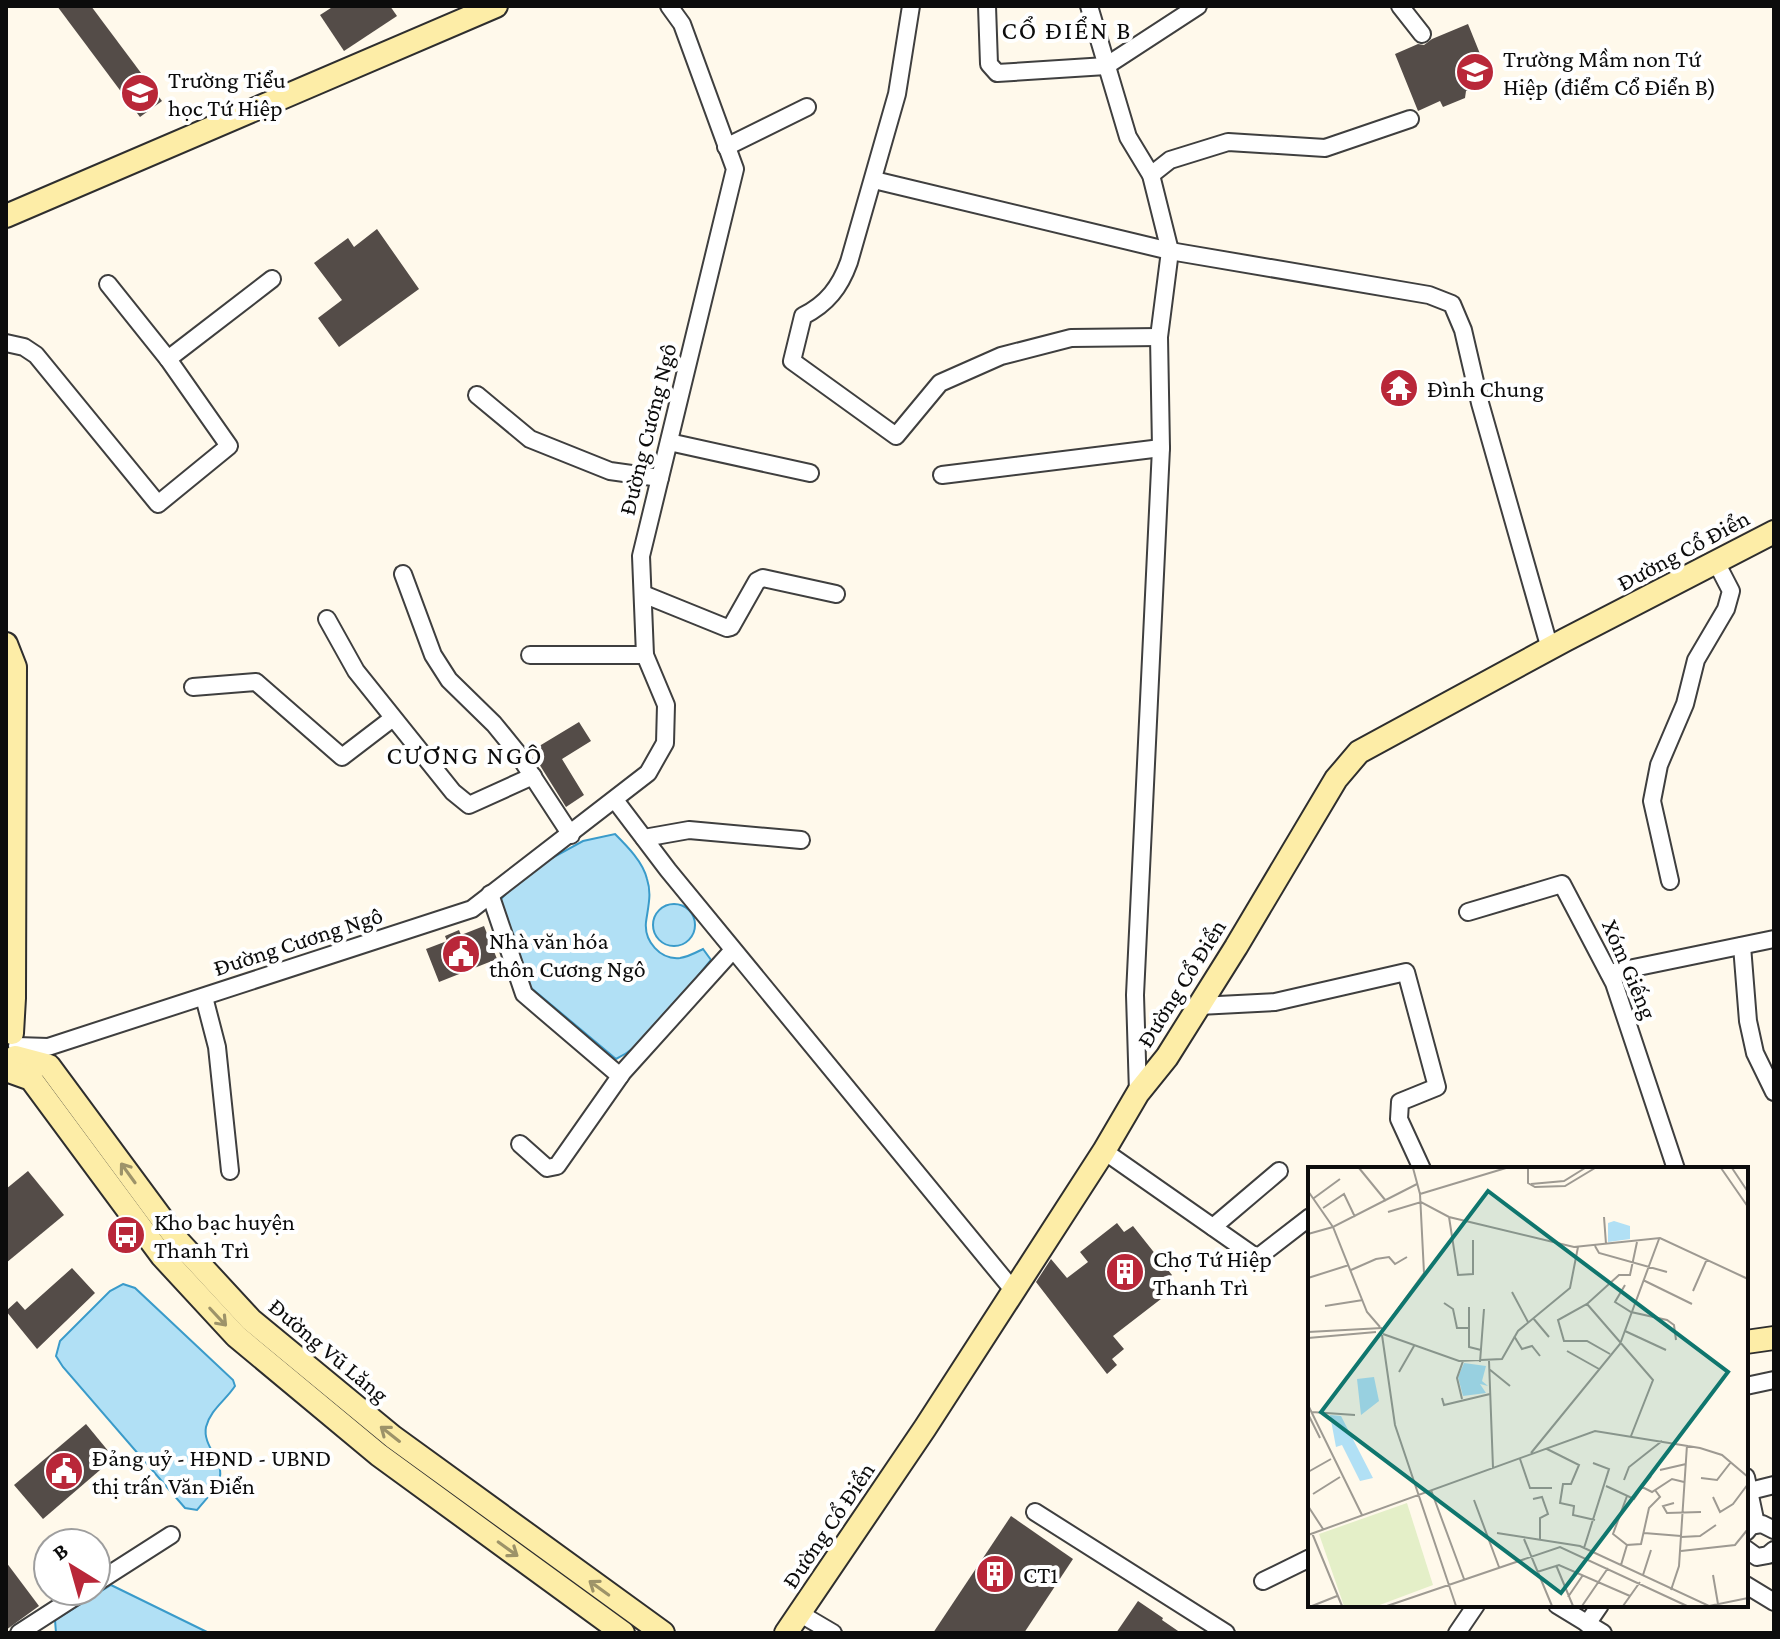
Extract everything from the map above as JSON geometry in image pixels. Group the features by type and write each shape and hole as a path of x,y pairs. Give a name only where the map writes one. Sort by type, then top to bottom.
{"street":[{"path":"6,216 496,6"},
{"name":"Đường Cương Ngô","path":"10,1050 48,1047 472,909 648,773 665,743 666,705 645,655 641,556 735,169 682,24 669,6"},
{"path":"911,6 897,94 843,279 824,305 803,316 792,361 896,436 940,383 1001,356 1071,338 1159,337"},
{"path":"987,6 989,64 997,73 1106,66 1198,6"},
{"path":"1089,6 1128,137 1151,175 1170,251 1159,337 1161,448 1135,995 1138,1093"},
{"path":"1400,6 1422,34"},
{"path":"726,147 807,107"},
{"path":"1151,175 1170,160 1228,142 1325,148 1410,119"},
{"path":"874,180 1170,251 1429,295 1452,304 1463,330 1480,403 1550,649"},
{"path":"168,359 272,279"},
{"path":"6,343 24,347 36,355 158,504 229,446 168,359 108,284"},
{"path":"477,395 530,439 610,471 660,478"},
{"path":"669,442 810,473"},
{"path":"942,475 1161,448"},
{"name":"Đường Cổ Điển","path":"786,1633 925,1428 1104,1151 1138,1093 1167,1057 1336,779 1359,752 1774,532"},
{"path":"1670,881 1652,801 1659,765 1685,704 1696,660 1726,609 1731,591 1716,562"},
{"path":"403,574 433,655 449,680 494,724 533,776 571,835"},
{"path":"643,594 727,628 731,627 757,581 763,578 836,594"},
{"path":"327,619 356,671 453,792 469,805 533,776"},
{"path":"6,644 15,667 15,982 10,1050"},
{"path":"530,655 645,655"},
{"path":"193,687 256,682 342,757 393,718"},
{"path":"615,800 733,950 1013,1290"},
{"path":"644,838 689,830 801,840"},
{"name":"Xóm Giếng","path":"1468,912 1562,884 1609,973 1675,1167"},
{"path":"490,894 524,994 620,1076"},
{"path":"1609,973 1774,939"},
{"path":"1742,946 1748,1021 1755,1053 1774,1092"},
{"path":"520,1144 547,1168 557,1166 620,1076 733,950"},
{"path":"1199,1006 1275,1002 1406,972 1437,1087 1400,1102 1399,1119 1421,1167"},
{"name":"Đường Cương Ngô","path":"204,997 217,1047 230,1171"},
{"name":"Đường Vũ Lăng","path":"10,1050 162,1256 199,1280 236,1336 379,1455 472,1508 663,1633"},
{"path":"1104,1151 1257,1258 1308,1219"},
{"path":"1213,1227 1279,1171"},
{"path":"1748,1342 1774,1338"},
{"path":"1748,1386 1774,1380"},
{"path":"1748,1487 1774,1485"},
{"path":"1748,1497 1751,1528 1769,1526 1774,1530"},
{"name":"Đường Vũ Lăng","path":"472,1508 623,1633"},
{"path":"1035,1512 1226,1633"},
{"path":"112,1573 171,1535"},
{"path":"1748,1556 1763,1557 1774,1550"},
{"path":"1263,1581 1308,1559"},
{"path":"1748,1586 1774,1602"},
{"path":"19,1633 59,1607"},
{"path":"1457,1633 1475,1607"},
{"path":"1560,1607 1603,1633"},
{"path":"1587,1624 1599,1607"},
{"path":"799,1613 833,1633"}],"water":[{"path":"615,834 645,873 649,895 646,929 655,948 673,958 689,956 703,949 711,960 656,1028 616,1059 524,982 499,910 501,899 512,887 550,859 583,841"},
{"path":"674,904 689,910 695,925 689,940 674,946 659,940 653,925 659,910"},
{"path":"123,1284 135,1288 233,1380 235,1386 215,1410 206,1427 207,1441 220,1473 215,1488 197,1510 185,1508 56,1356 60,1341 110,1291"},
{"path":"112,1585 209,1633 56,1633 55,1620 76,1607 112,1607"}],"building":[{"path":"57,6 91,6 162,101 140,117"},
{"path":"334,6 390,6 397,16 344,51 320,15"},
{"path":"1468,24 1491,81 1466,91 1465,98 1443,107 1440,101 1418,111 1395,54 1418,44 1424,45"},
{"path":"377,229 419,289 339,347 318,318 342,300 314,263 348,238 354,247"},
{"path":"579,722 591,741 562,759 584,795 566,807 531,751"},
{"name":"Nhà văn hóa thôn Cương Ngô","path":"484,926 497,959 439,982 426,949 447,941 445,936 459,930 461,935"},
{"path":"28,1171 64,1215 6,1263 6,1189"},
{"path":"1117,1223 1124,1232 1133,1226 1172,1275 1163,1283 1170,1292 1113,1336 1124,1349 1112,1359 1117,1365 1107,1374 1036,1282 1051,1259 1067,1278 1088,1262 1080,1252"},
{"path":"72,1268 95,1293 37,1349 6,1311 17,1301 25,1310"},
{"name":"Đảng uỷ - HĐND - UBND thị trấn Văn Điển","path":"86,1424 114,1458 43,1519 14,1485"},
{"name":"CT1","path":"1011,1516 1073,1559 1024,1633 933,1633"},
{"path":"6,1562 32,1597 32,1607 38,1607 6,1630"},
{"path":"1138,1601 1163,1618 1181,1633 1116,1633"}],"place":[{"name":"Trường Mầm non Tứ Hiệp (điểm Cổ Điển B)","path":"1475,72"},
{"name":"Trường Tiểu học Tứ Hiệp","path":"140,93"},
{"name":"Đình Chung","path":"1399,388"},
{"name":"Nhà văn hóa thôn Cương Ngô","path":"461,954"},
{"name":"Kho bạc huyện Thanh Trì","path":"126,1235"},
{"name":"Chợ Tứ Hiệp Thanh Trì","path":"1125,1272"},
{"name":"Đảng uỷ - HĐND - UBND thị trấn Văn Điển","path":"64,1471"},
{"name":"CT1","path":"995,1574"}],"district":[{"name":"CỔ ĐIỂN B","path":"1067,30"},
{"name":"CƯƠNG NGÔ","path":"465,755"}]}
